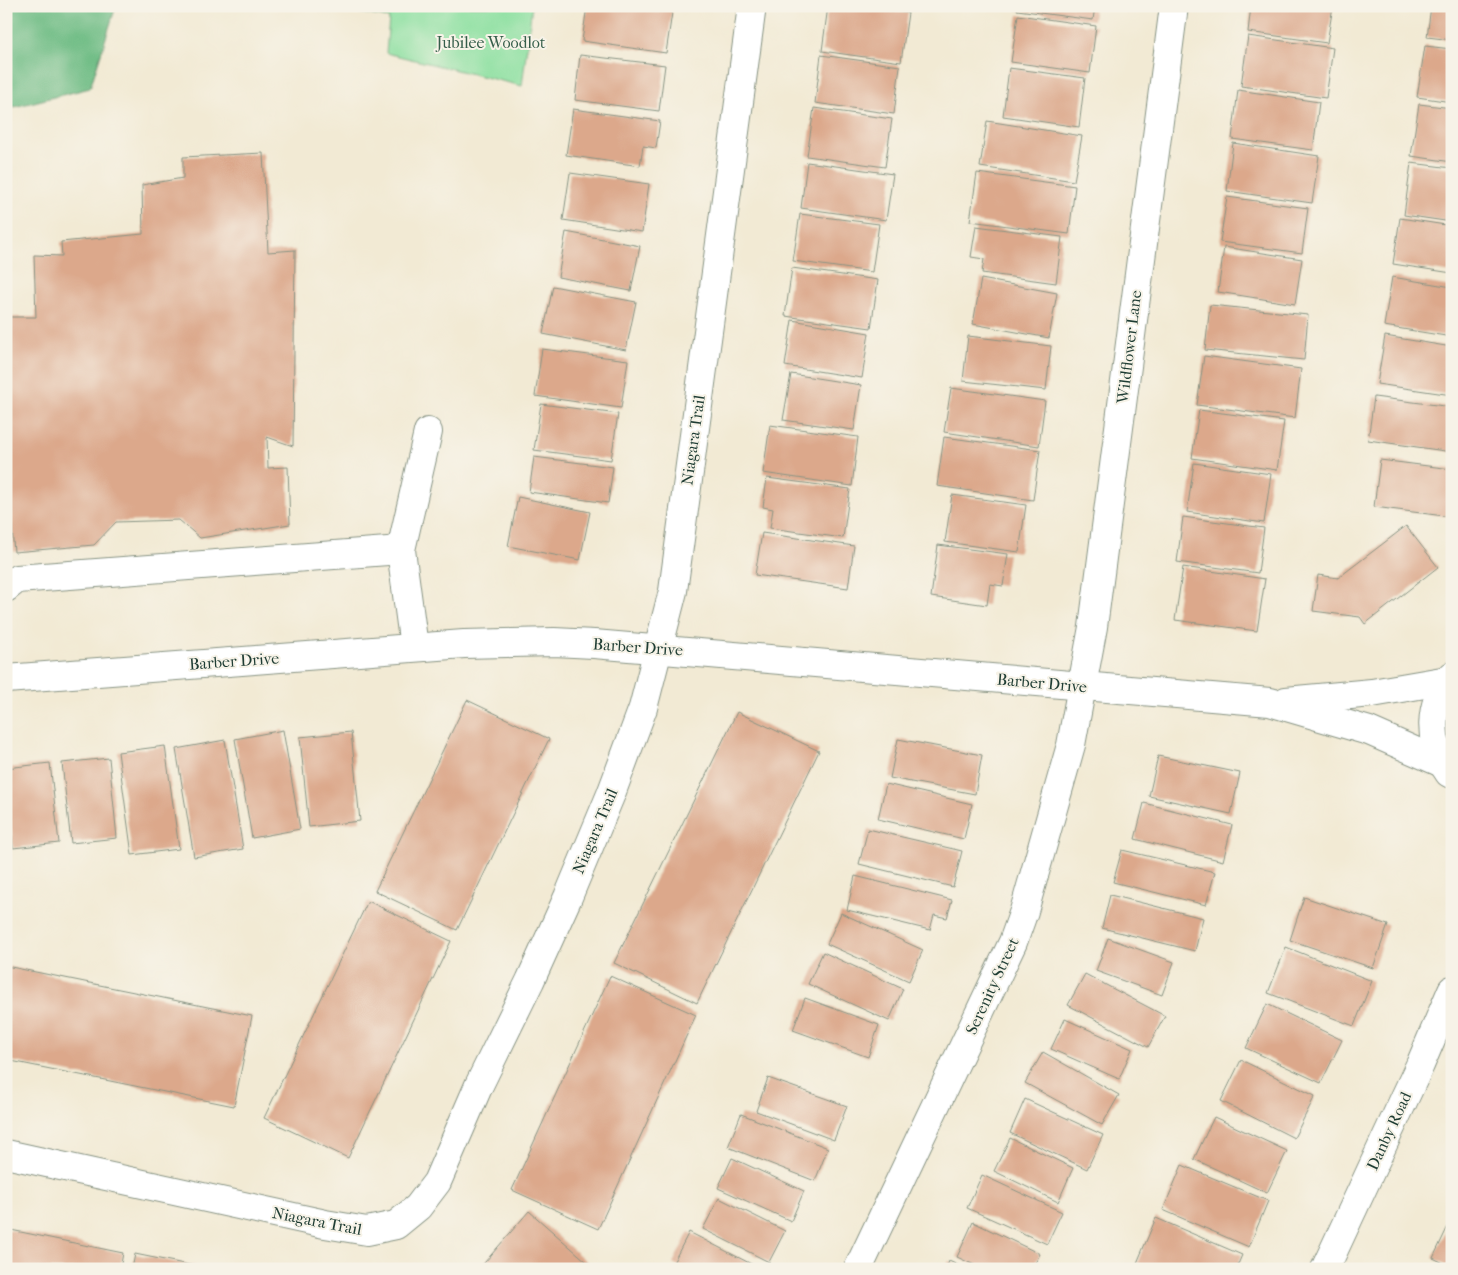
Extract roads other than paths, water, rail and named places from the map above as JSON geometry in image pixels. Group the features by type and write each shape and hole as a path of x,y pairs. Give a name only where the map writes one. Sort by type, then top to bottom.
{"street":[{"name":"Niagara Trail","path":"6,1154 325,1224 367,1231 396,1225 418,1207 436,1182 479,1085 568,897 644,708 673,591 752,6"},
{"name":"Wildflower Lane","path":"1082,687 1094,618 1174,6"},
{"path":"414,647 402,550 428,432"},
{"path":"6,588 17,579 402,550"},
{"name":"Barber Drive","path":"6,679 414,647 554,642 658,649 1270,702 1372,693 1450,678"},
{"path":"1447,770 1434,743 1432,721 1437,699 1450,678"},
{"name":"Serenity Street","path":"858,1269 1013,942 1024,911 1071,744 1082,687"},
{"name":"Barber Drive","path":"1270,702 1369,731 1447,770"},
{"name":"Danby Road","path":"1324,1269 1420,1065 1451,989"}],"park label":[{"name":"Jubilee Woodlot","path":"491,42"}]}
